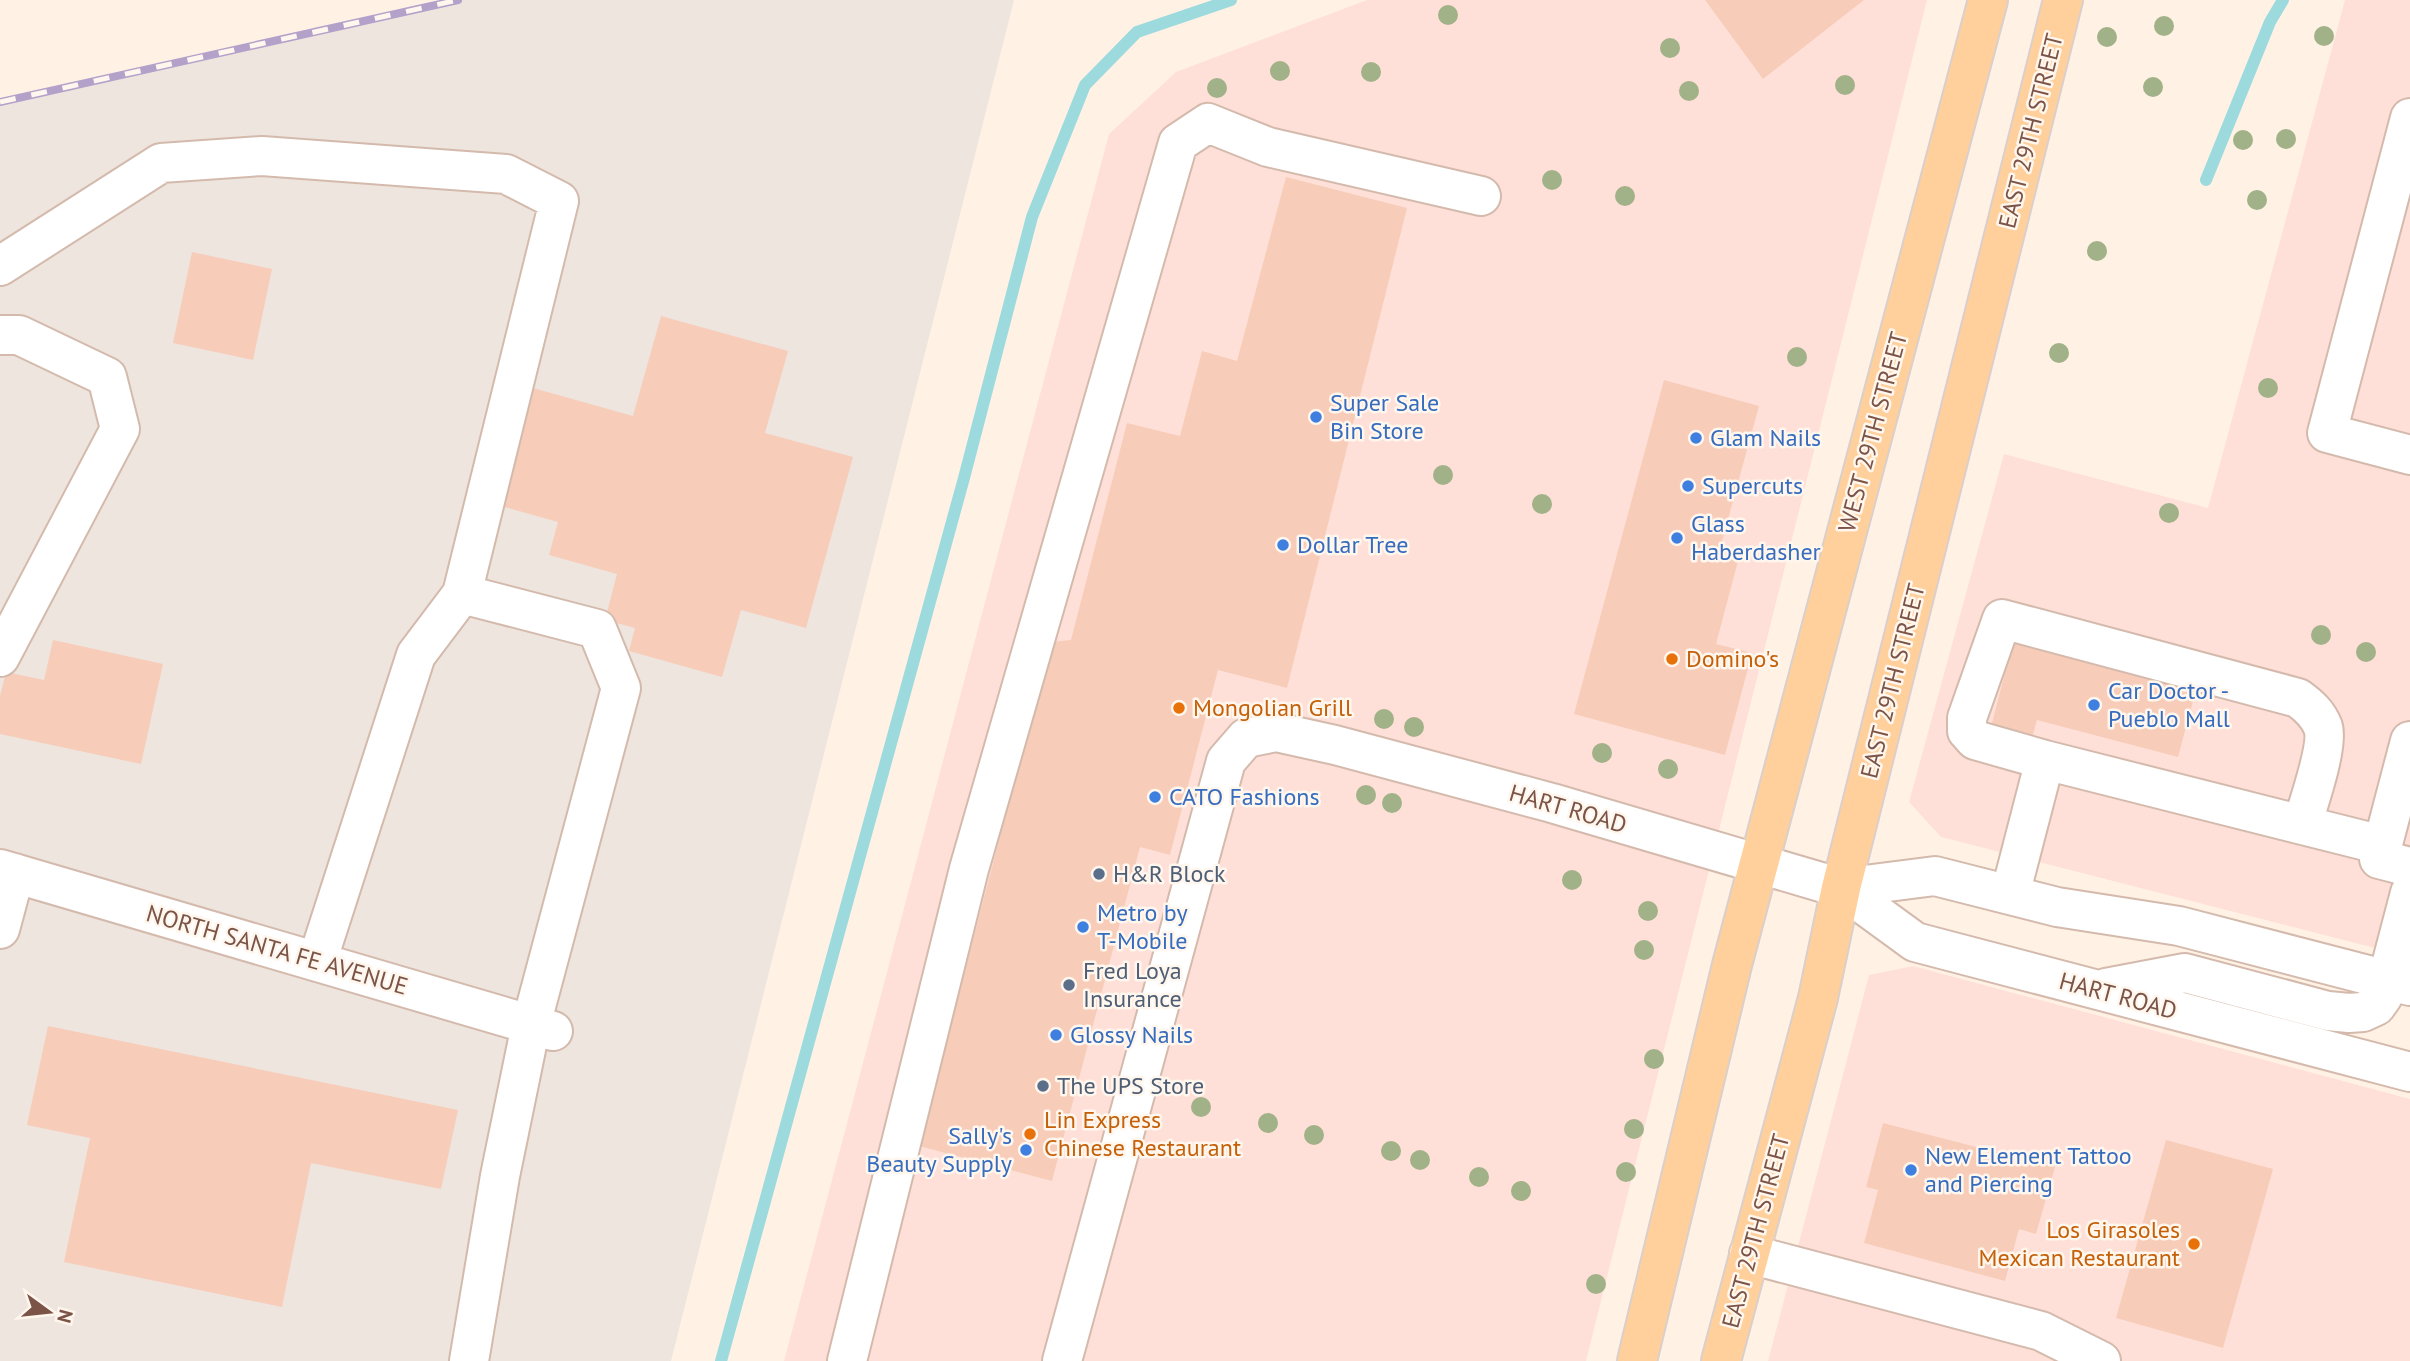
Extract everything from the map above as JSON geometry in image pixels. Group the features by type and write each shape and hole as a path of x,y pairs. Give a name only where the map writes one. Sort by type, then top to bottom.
{"main road":[{"name":"WEST 29TH STREET","path":"1761,864 1840,555 1988,0"},
{"name":"EAST 29TH STREET","path":"1721,1361 1818,998 1841,888 2063,0"},
{"path":"1637,1361 1732,965 1761,864"}],"street":[{"path":"2410,118 2327,433 2410,455"},
{"path":"847,1361 969,869 1178,143 1208,123 1268,147 1481,196"},
{"path":"0,266 160,163 262,156 506,174 559,201 462,594 416,655 317,962"},
{"path":"0,335 19,335 107,377 120,429 0,657"},
{"path":"462,594 597,629 621,688 542,1028 500,1176 469,1361"},
{"path":"2302,825 2324,746 2324,729 2314,711 2298,698 2002,619 1967,718 1967,731 1975,740 2302,825 2396,856 2410,741"},
{"name":"HART ROAD","path":"1062,1361 1226,761 1246,738 1276,732 1335,745 1552,803 1841,888 1915,943 2410,1072"},
{"path":"2010,895 2045,760"},
{"path":"0,929 8,871"},
{"name":"NORTH SANTA FE AVENUE","path":"8,871 542,1028"},
{"name":"HART ROAD","path":"1841,888 1936,876 2057,907 2179,926 2399,983"},
{"path":"2094,990 2185,973 2328,1011 2363,1012 2376,1006 2383,996 2399,983 2410,892"},
{"path":"1749,1254 2041,1331 2101,1361"}],"shaded area":[{"path":"458,0 1014,0 671,1361 0,1361 0,102"},
{"path":"1367,0 1927,0 1586,1361 784,1361 1109,134 1176,72"},
{"path":"2345,0 2410,0 2410,957 1941,837 1909,802 2004,454 2208,508"},
{"path":"1913,966 2410,1099 2410,1361 1768,1361 1869,975"}],"building":[{"path":"1705,0 1864,0 1763,79"},
{"path":"1286,177 1407,208 1287,688 1218,670 1170,855 1140,847 1052,1181 919,1146 1051,642 1071,640 1127,423 1180,436 1202,351 1237,361"},
{"path":"192,252 272,269 253,360 173,343"},
{"path":"661,316 788,351 765,433 853,457 806,628 741,610 722,677 629,651 635,628 605,620 617,574 549,555 558,522 501,506 533,388 633,416"},
{"path":"1664,380 1759,406 1718,556 1738,561 1716,644 1752,653 1725,755 1574,714"},
{"path":"53,640 163,664 141,764 0,734 0,696 6,672 44,680"},
{"name":"Car Doctor - Pueblo Mall","path":"2013,642 2196,690 2178,757 2037,720 2032,738 1991,727"},
{"path":"48,1026 458,1110 441,1189 311,1163 282,1307 64,1262 90,1138 27,1125"},
{"path":"1883,1123 2055,1167 2036,1234 2019,1229 2005,1281 1864,1243 1878,1190 1866,1187"},
{"name":"Los Girasoles Mexican Restaurant","path":"2166,1140 2273,1169 2223,1348 2116,1318"}],"waterway":[{"path":"721,1361 964,478 1032,217 1085,85 1137,32 1231,0"},
{"path":"2206,180 2270,22 2283,0"}],"railway":[{"path":"0,102 458,0"}],"place":[{"name":"Super Sale Bin Store","path":"1316,417"},
{"name":"Glam Nails","path":"1696,438"},
{"name":"Supercuts","path":"1688,486"},
{"name":"Glass Haberdasher","path":"1677,538"},
{"name":"Dollar Tree","path":"1283,545"},
{"name":"Domino's","path":"1672,659"},
{"name":"Car Doctor - Pueblo Mall","path":"2094,705"},
{"name":"Mongolian Grill","path":"1179,708"},
{"name":"CATO Fashions","path":"1155,797"},
{"name":"H&R Block","path":"1099,874"},
{"name":"Metro by T-Mobile","path":"1083,927"},
{"name":"Fred Loya Insurance","path":"1069,985"},
{"name":"Glossy Nails","path":"1056,1035"},
{"name":"The UPS Store","path":"1043,1086"},
{"name":"Lin Express Chinese Restaurant","path":"1030,1134"},
{"name":"Sally's Beauty Supply","path":"1026,1150"},
{"name":"New Element Tattoo and Piercing","path":"1911,1170"},
{"name":"Los Girasoles Mexican Restaurant","path":"2194,1244"}]}
